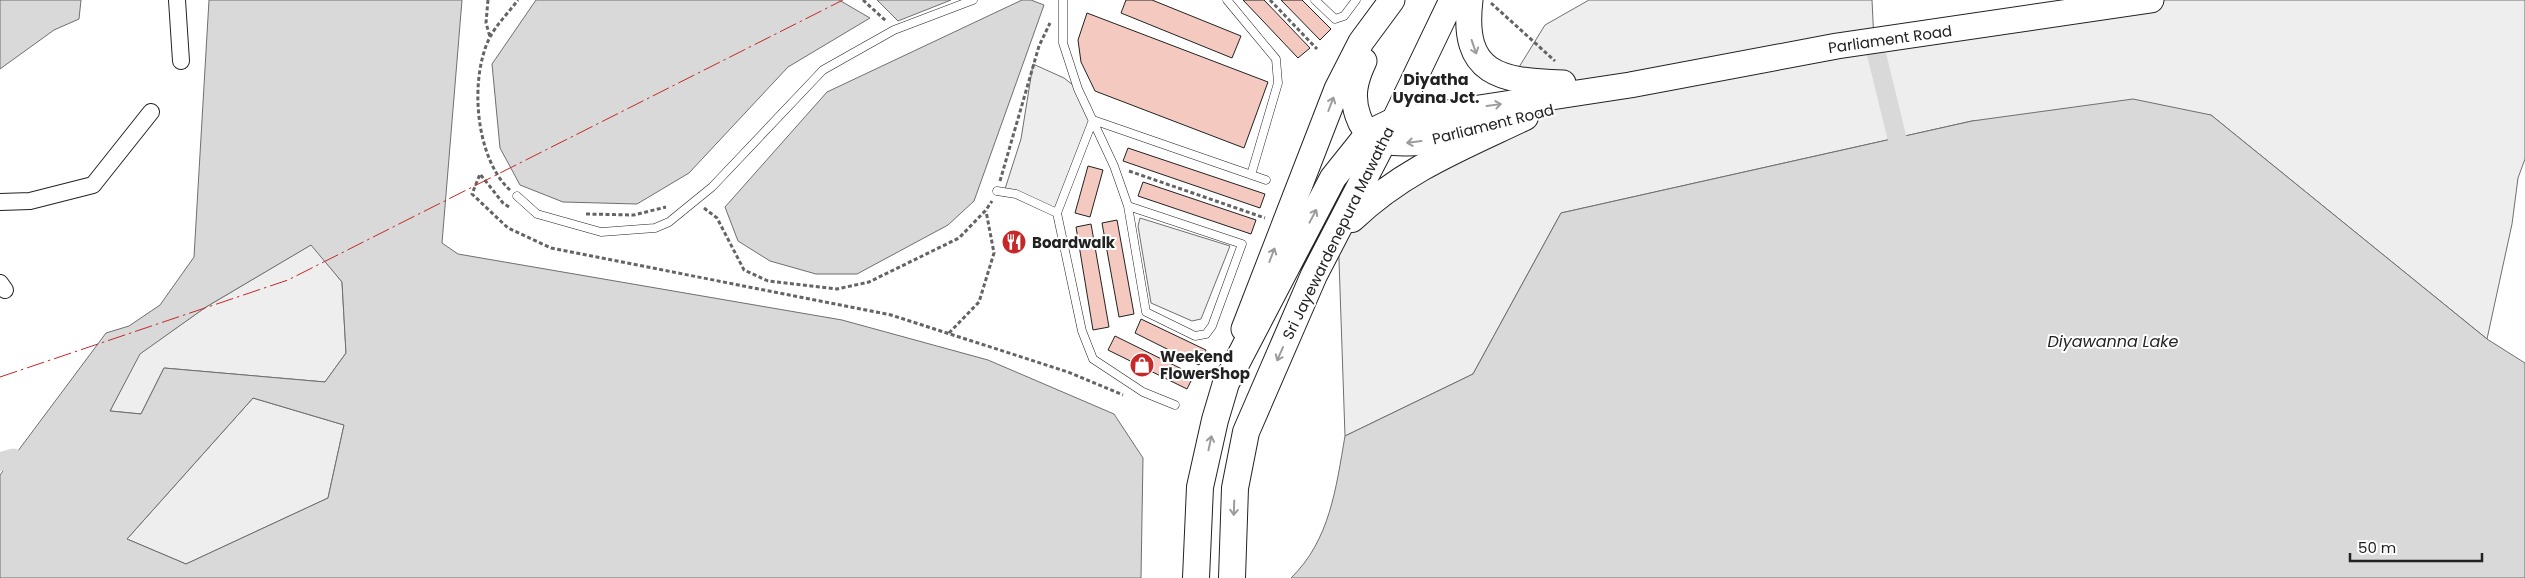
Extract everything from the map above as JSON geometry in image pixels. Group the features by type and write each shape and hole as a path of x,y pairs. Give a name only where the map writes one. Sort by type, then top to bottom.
{"highway":[{"path":"1338,231 1390,186 1424,166 1525,117"},
{"name":"Sri Jayewardenepura Mawatha","path":"1232,578 1235,488 1246,432 1314,275 1338,231 1382,132"},
{"name":"Sri Jayewardenepura Mawatha","path":"1196,578 1200,487 1215,420 1226,384 1333,178 1382,132"}],"main road":[{"path":"1393,0 1357,76 1353,102 1360,123 1382,132 1452,0"},
{"path":"1226,384 1247,320 1337,89 1362,42 1393,0"},
{"path":"1470,0 1467,24 1474,53 1489,71 1511,80 1528,82 1630,85"},
{"name":"Parliament Road","path":"1382,132 1837,46 1889,40 2151,0"},
{"name":"Parliament Road","path":"1382,132 1412,144 1525,117 1630,85"}],"street":[{"path":"178,0 180,61"},
{"path":"0,202 30,201 93,185 152,112"}],"lane":[{"path":"517,196 537,214 601,232 654,228 669,222 712,187 823,70 894,30 973,0"},
{"path":"1063,0 1063,44 1078,89 1114,166 1128,206 1146,312 1195,336 1206,334 1212,326 1242,244 1128,206"},
{"path":"1227,0 1276,59 1278,83 1251,175"},
{"path":"1314,0 1335,19 1344,16 1356,0"},
{"path":"1093,120 1266,180"},
{"path":"1093,120 1056,213 1082,331 1093,359 1143,392 1175,404"},
{"path":"997,191 1016,194 1056,213"}],"path":[{"path":"488,0 486,23 490,37"},
{"path":"517,196 500,180 486,147 478,106 479,70 490,37 518,0"},
{"path":"863,0 894,30"},
{"path":"1270,0 1317,49"},
{"path":"1488,0 1579,84"},
{"path":"703,207 717,218 744,270 768,281 837,288 868,282 959,238 986,210 997,191 1039,46 1054,16"},
{"path":"1114,166 1261,216"},
{"path":"511,209 503,204 480,174 472,194 508,228 551,248 891,315 1068,372 1132,399"},
{"path":"696,212 710,200"},
{"path":"582,214 634,215 664,208 671,204"},
{"path":"949,333 980,302 994,253 986,210"}],"shaded area":[{"path":"1589,0 1872,0 1874,42 2151,0 2525,0 2525,159 2518,178 2512,224 2487,339 2211,115 1972,121 1561,213 1473,374 1345,436 1338,231 1525,117 1628,86 1511,80 1545,25"},
{"path":"1033,64 1064,78 1078,89 1093,120 1057,213 1004,192 1021,139"},
{"path":"1140,218 1230,246 1201,319 1192,321 1151,303 1138,226"},
{"path":"312,244 342,282 346,353 325,382 164,368 141,414 110,411 139,354 206,307"},
{"path":"253,398 344,425 328,498 186,564 127,539"}],"water":[{"path":"0,0 81,0 79,19 54,30 0,69"},
{"path":"209,0 462,0 442,243 458,254 842,320 988,360 1114,414 1143,458 1141,578 0,578 0,475 106,333 129,326 160,305 194,257","holes":["311,245 342,282 346,353 325,382 164,368 141,414 110,411 140,354 206,307","253,398 344,425 328,498 186,564 127,539"]},
{"path":"536,0 839,0 870,18 788,67 689,173 637,204 563,202 520,185 500,148 492,64"},
{"path":"877,0 951,0 898,21"},
{"path":"1022,0 1031,0 1044,5 974,201 948,225 857,274 816,274 770,261 738,241 725,207 827,92"},
{"name":"Diyawanna Lake","path":"2133,99 2211,115 2487,339 2525,363 2525,578 1291,578 1315,547 1323,530 1334,494 1345,436 1473,374 1561,213 1972,121"}],"building":[{"path":"1126,0 1152,0 1241,36 1232,58 1121,13"},
{"path":"1243,0 1264,0 1310,48 1298,58"},
{"path":"1281,0 1302,0 1331,29 1320,40"},
{"path":"1087,13 1268,82 1244,148 1095,91 1081,62 1078,40"},
{"path":"1128,148 1265,194 1260,208 1123,161"},
{"path":"1088,166 1103,170 1090,217 1075,213"},
{"path":"1143,182 1256,220 1251,234 1138,196"},
{"path":"1117,220 1134,314 1119,317 1102,223"},
{"path":"1091,224 1109,327 1093,330 1076,227"},
{"path":"1141,319 1206,350 1199,365 1135,333"},
{"path":"1115,336 1194,375 1187,389 1108,350"}],"waterway":[{"path":"1874,44 1897,138"},
{"path":"0,462 13,458"}],"power":[{"path":"0,377 288,280 843,0"}],"place":[{"name":"Boardwalk","path":"1014,242"},
{"name":"Weekend FlowerShop","path":"1142,365"}],"district":[{"name":"Diyatha Uyana Jct.","path":"1436,88"}]}
